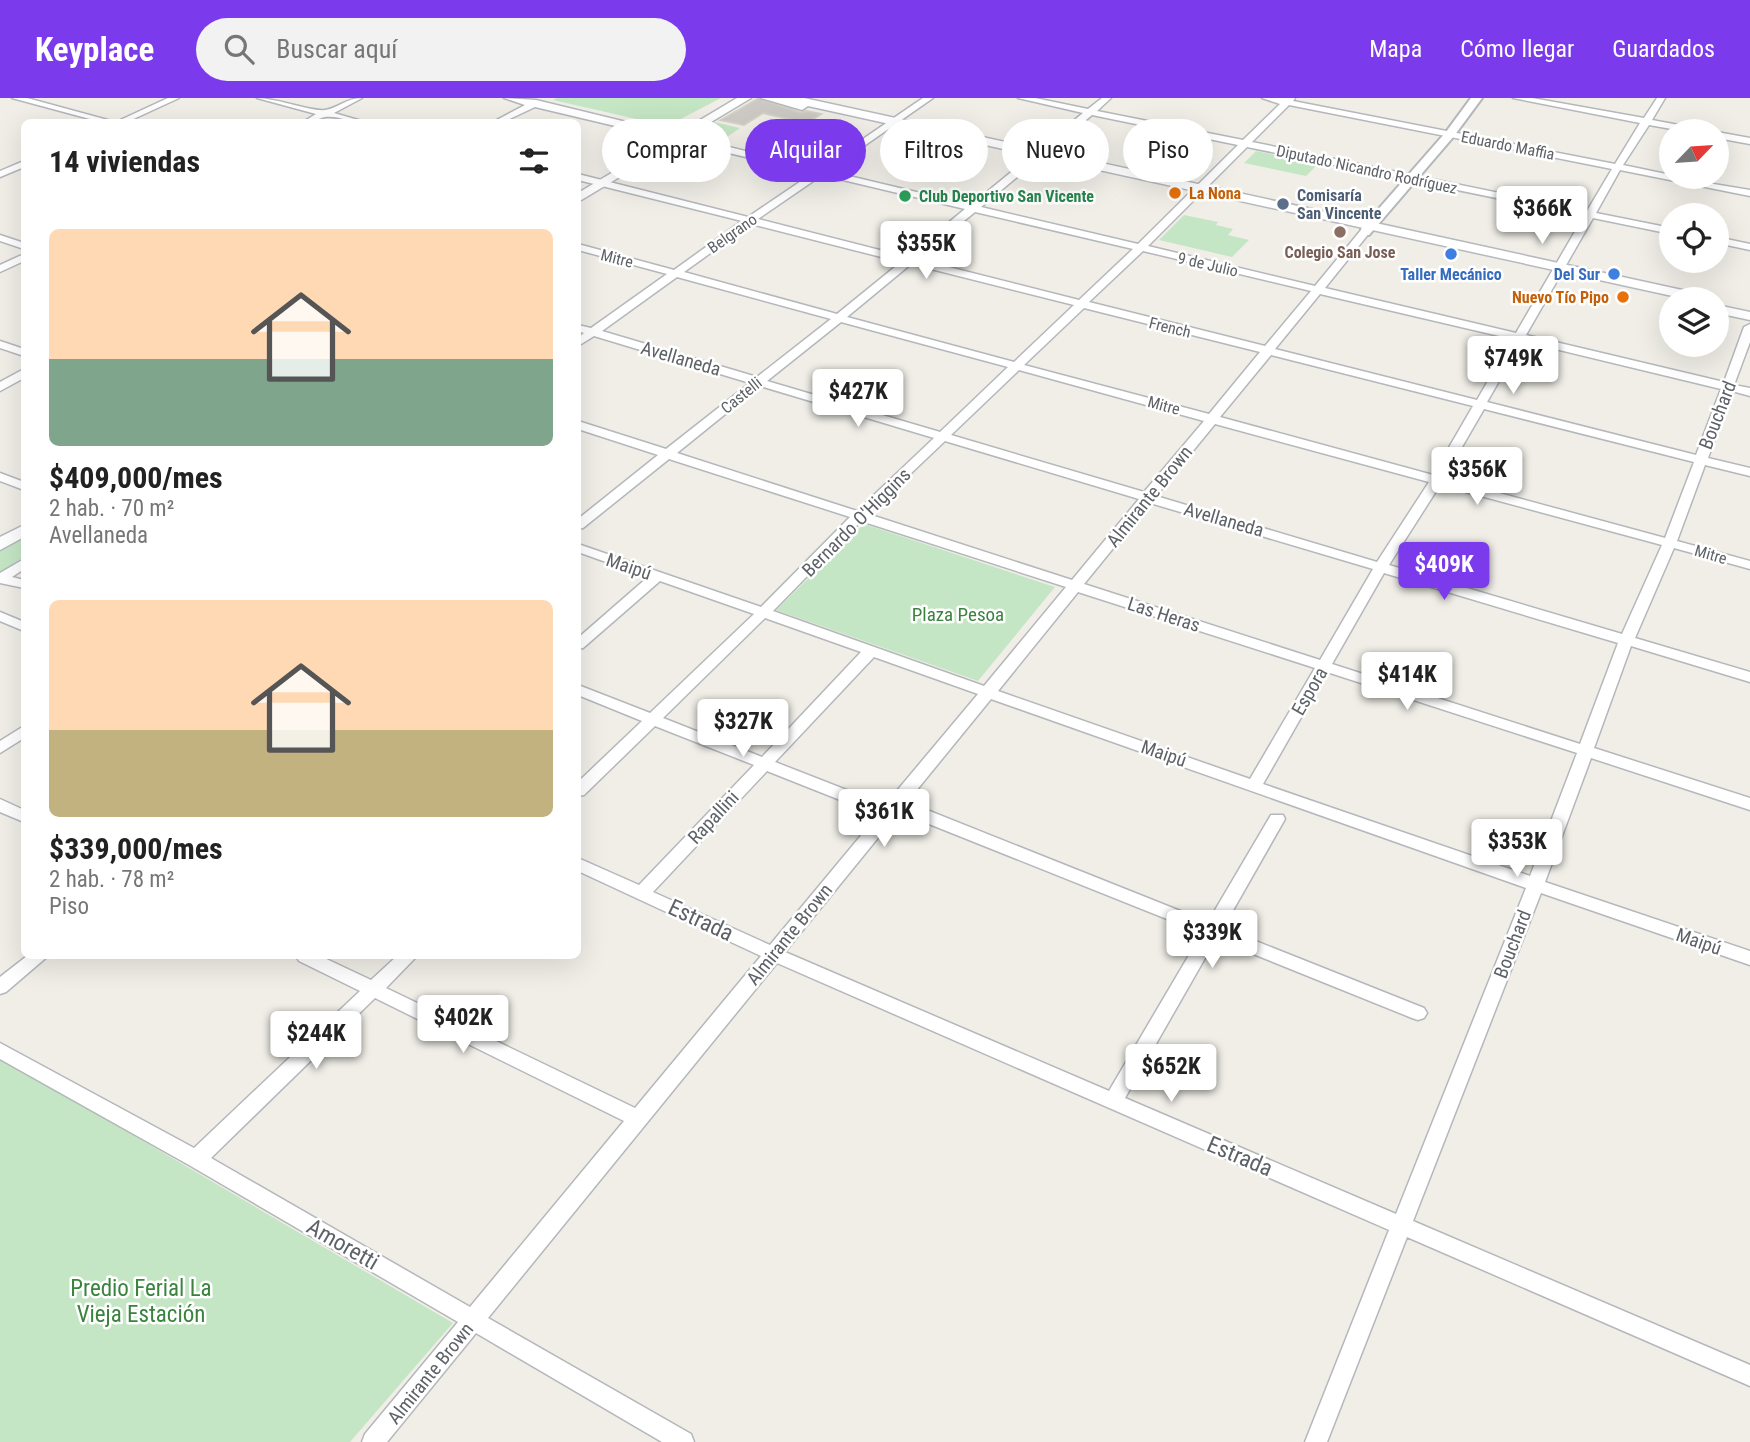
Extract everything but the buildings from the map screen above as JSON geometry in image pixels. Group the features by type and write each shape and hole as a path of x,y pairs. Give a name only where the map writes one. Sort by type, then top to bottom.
{"main road":[{"path":"699,119 731,98"},
{"path":"705,119 745,98"},
{"path":"767,98 880,122"},
{"path":"789,98 880,121"},
{"path":"1109,172 1659,296"},
{"path":"581,195 602,178"},
{"path":"581,187 596,182"},
{"path":"1557,271 1659,290"},
{"path":"1729,305 1750,309"},
{"path":"1729,312 1750,316"},
{"path":"0,533 21,521"},
{"path":"0,545 21,532"}],"street":[{"path":"16,98 98,119"},
{"path":"128,119 175,98"},
{"path":"261,98 347,119"},
{"path":"314,119 358,98"},
{"name":"9 de Julio","path":"508,98 537,100 612,119"},
{"name":"Belgrano","path":"899,119 929,98"},
{"name":"Diputado Nicandro Rodríguez","path":"1022,98 1659,228"},
{"name":"Castelli","path":"1082,119 1107,98"},
{"name":"Eduardo Maffia","path":"1266,98 1289,100 1750,192"},
{"path":"1368,229 1450,134 1477,98"},
{"path":"1517,98 1659,124"},
{"name":"Espora","path":"1255,785 1382,565 1437,479 1618,166 1661,98"},
{"path":"502,119 537,100"},
{"name":"Bernardo O'Higgins","path":"581,788 763,614 859,516 1142,246 1289,100"},
{"path":"1729,137 1750,141"},
{"path":"0,158 21,164"},
{"path":"0,174 21,166"},
{"name":"French","path":"581,178 1750,472"},
{"name":"9 de Julio","path":"866,180 1730,384 1750,386"},
{"name":"Belgrano","path":"581,341 805,182"},
{"name":"Castelli","path":"581,523 1006,182"},
{"name":"Almirante Brown","path":"373,1442 1368,229"},
{"path":"0,239 21,245"},
{"path":"1729,243 1750,247"},
{"name":"Mitre","path":"581,248 1750,565"},
{"path":"0,269 21,258"},
{"name":"Bouchard","path":"1316,1442 1535,886 1627,639 1670,542 1750,327"},
{"name":"Avellaneda","path":"581,329 1382,565 1750,677"},
{"path":"0,344 21,352"},
{"path":"0,387 21,375"},
{"name":"9 de Julio","path":"1730,384 1750,392"},
{"name":"Las Heras","path":"581,426 1750,804"},
{"path":"0,477 21,485"},
{"name":"Maipú","path":"581,549 1535,886 1750,958"},
{"path":"0,579 21,566"},
{"path":"581,642 658,576"},
{"path":"0,579 21,583"},
{"path":"0,616 21,626"},
{"name":"Rapallini","path":"642,893 871,651"},
{"path":"581,691 892,808 1419,1013"},
{"path":"0,748 21,734"},
{"path":"0,805 21,816"},
{"path":"1113,1101 1277,819"},
{"name":"Estrada","path":"581,865 773,954 1750,1376"},
{"path":"0,986 35,959"},
{"path":"311,959 638,1119"},
{"path":"197,1158 405,959"},
{"name":"Amoretti","path":"0,1050 197,1158 683,1442"}],"green space":[{"path":"721,98 680,119 636,119 553,100"},
{"path":"731,126 740,128 731,134"},
{"path":"1256,151 1318,164 1306,176 1244,163"},
{"path":"1184,215 1218,222 1216,225 1233,229 1228,235 1249,240 1232,257 1159,240"},
{"name":"Plaza Pesoa","path":"864,524 1055,587 978,681 776,610"},
{"path":"21,536 21,559 0,572 0,548"},
{"name":"Predio Ferial La Vieja Estación","path":"0,1057 453,1323 350,1442 0,1442"}],"place":[{"name":"La Nona","path":"1175,193"},
{"name":"Club Deportivo San Vicente","path":"905,196"},
{"name":"Comisaría San Vincente","path":"1283,204"},
{"name":"Colegio San Jose","path":"1340,232"},
{"name":"Taller Mecánico","path":"1451,254"},
{"name":"Del Sur","path":"1614,274"},
{"name":"Nuevo Tío Pipo","path":"1623,297"}]}
